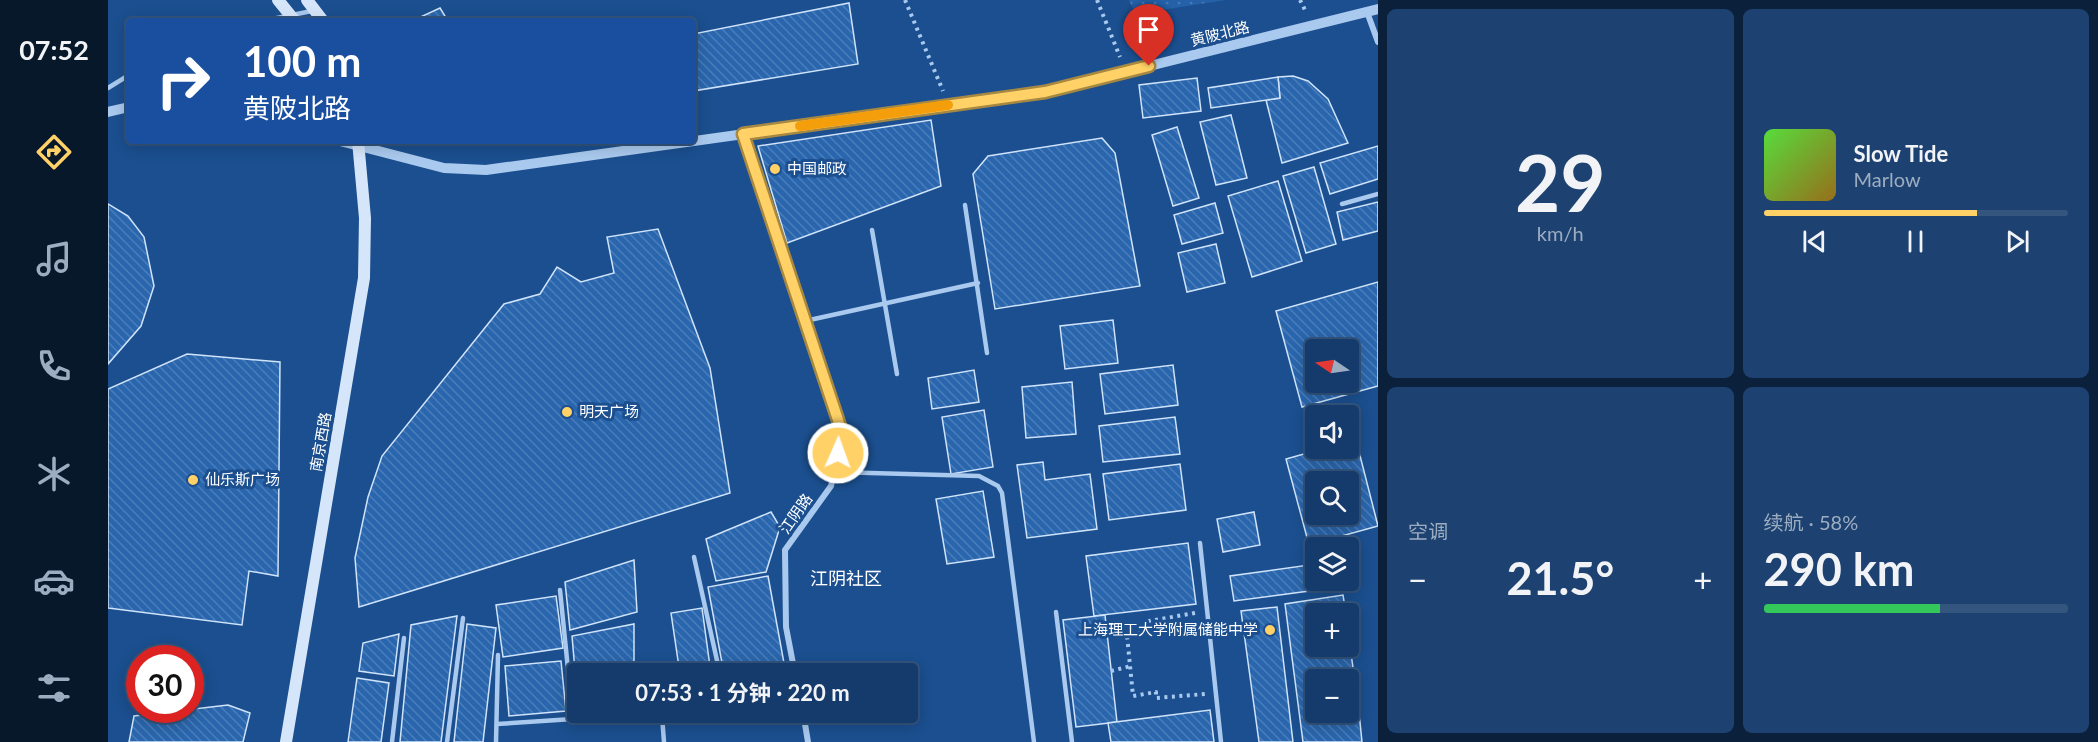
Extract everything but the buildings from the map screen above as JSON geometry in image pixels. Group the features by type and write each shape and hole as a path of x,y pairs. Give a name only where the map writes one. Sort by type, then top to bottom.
{"main road":[{"path":"278,0 293,18"},
{"path":"311,5 321,18"},
{"name":"南京西路","path":"290,742 364,278 365,218 357,144"}],"street":[{"name":"黄陂北路","path":"696,141 1045,92 1373,10"},
{"path":"1373,10 1378,42"},
{"path":"108,111 126,108"},
{"name":"江阴路","path":"743,134 843,435 831,486 785,550 786,627 793,663"},
{"name":"黄陂北路","path":"360,144 444,168 486,170 672,144"},
{"path":"805,723 808,742"}],"lane":[{"path":"293,18 311,5"},
{"path":"108,88 126,77"},
{"path":"1342,204 1378,194"},
{"path":"965,205 987,353"},
{"path":"872,230 897,374"},
{"path":"805,321 978,283"},
{"path":"834,472 979,476 998,486 1002,493 1009,538 1035,742"},
{"path":"1200,543 1214,693 1221,742"},
{"path":"694,557 718,663"},
{"path":"560,590 567,663"},
{"path":"1056,612 1072,742"},
{"path":"447,742 463,618"},
{"path":"392,742 404,638"},
{"path":"496,742 498,654"},
{"path":"497,724 567,719"},
{"path":"663,723 664,742"}],"path":[{"path":"905,0 949,105"},
{"path":"1097,0 1126,72"},
{"path":"1207,610 1149,621 1150,632 1127,635 1133,696 1156,692 1156,698 1214,693"},
{"path":"1111,671 1131,666"}],"shaded area":[{"path":"1129,0 1226,0 1135,14"}],"slow traffic":[{"path":"800,126 948,105"}],"place":[{"name":"中国邮政","path":"775,169"},
{"name":"明天广场","path":"567,412"},
{"name":"仙乐斯广场","path":"193,480"},
{"name":"上海理工大学附属储能中学","path":"1270,630"}],"district":[{"name":"江阴社区","path":"846,579"}],"route":[{"path":"838,453 843,435 743,134 1045,92 1149,66"}]}
